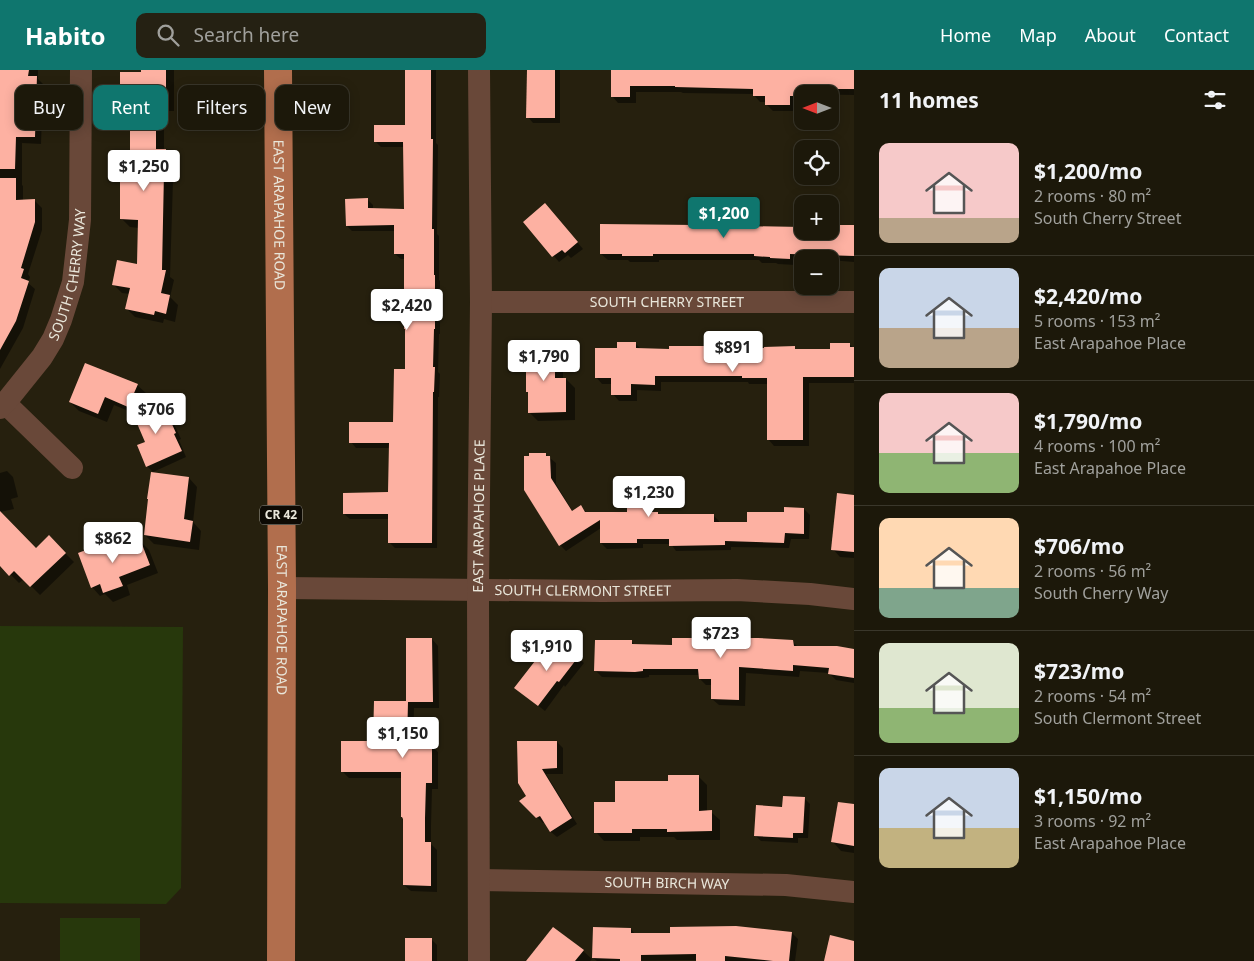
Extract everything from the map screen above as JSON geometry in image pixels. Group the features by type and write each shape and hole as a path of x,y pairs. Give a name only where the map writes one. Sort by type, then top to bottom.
{"main road":[{"name":"EAST ARAPAHOE ROAD","path":"278,70 282,588 281,961"}],"street":[{"name":"SOUTH CHERRY WAY","path":"72,468 3,405 42,357 53,339 73,282 80,220 81,70"},
{"name":"EAST ARAPAHOE PLACE","path":"479,961 480,70"},
{"name":"SOUTH CHERRY STREET","path":"481,302 854,302"},
{"name":"SOUTH CLERMONT STREET","path":"282,588 478,591 737,590 810,594 854,599"},
{"name":"SOUTH BIRCH WAY","path":"479,880 786,884 854,892"}],"green space":[{"path":"0,626 183,627 181,888 166,904 0,903"},
{"path":"60,918 140,918 140,961 60,961"}],"building":[{"path":"0,70 29,70 28,76 37,76 37,85 15,85 15,130 35,130 35,137 16,137 15,169 0,169"},
{"path":"141,70 166,70 166,85 120,85 120,72 141,72"},
{"path":"405,70 431,70 431,139 433,139 432,229 434,229 435,275 432,543 388,543 388,514 343,514 343,493 388,492 389,443 349,443 349,422 393,422 394,369 405,369 404,254 394,254 394,225 346,226 345,199 368,198 368,208 404,209 403,142 374,142 374,125 405,125"},
{"path":"527,70 555,70 555,118 526,118"},
{"path":"611,70 854,70 854,89 839,89 839,85 794,85 794,96 790,96 790,105 765,105 765,96 753,96 753,89 630,86 630,97 611,97"},
{"path":"130,130 156,130 156,149 166,149 167,172 164,172 162,270 166,270 161,293 170,295 166,314 155,311 154,315 125,309 130,288 112,285 117,260 137,264 138,220 120,219 120,157 130,157"},
{"path":"0,178 16,178 16,200 35,199 35,222 21,268 24,269 21,278 29,281 16,321 0,350"},
{"path":"545,203 578,242 565,253 562,250 552,257 523,222"},
{"path":"696,212 719,212 719,214 739,215 739,226 794,227 794,240 839,240 839,225 854,225 854,256 839,256 839,250 794,250 794,254 790,254 790,259 754,256 754,254 653,254 653,256 622,256 622,254 600,254 600,224 696,225"},
{"path":"617,342 636,342 636,348 669,349 669,346 764,348 795,346 795,349 830,349 830,343 850,343 850,347 854,347 854,377 803,377 803,440 767,440 767,378 742,378 742,376 655,376 655,385 631,384 631,395 611,395 611,378 595,378 595,348 617,348"},
{"path":"526,348 555,348 555,378 566,378 566,412 528,413"},
{"path":"85,363 138,384 128,407 105,397 98,414 69,402"},
{"path":"162,402 182,451 146,467 137,445 145,442 133,414"},
{"path":"529,453 546,453 546,456 550,456 551,478 572,511 581,505 585,512 627,512 627,503 648,503 648,512 658,512 658,514 714,514 714,522 747,522 747,512 784,512 784,507 804,508 804,534 785,533 784,543 725,541 725,545 669,546 669,539 637,539 637,543 600,543 600,520 559,546 524,490 524,456 529,456"},
{"path":"151,472 189,477 184,519 193,521 190,542 144,535"},
{"path":"837,493 854,495 854,552 831,550"},
{"path":"0,511 36,548 49,535 66,553 30,587 14,571 9,576 0,566"},
{"path":"140,539 150,565 119,577 123,586 103,593 100,584 91,588 78,553 99,545 102,554"},
{"path":"555,637 579,656 538,706 514,688"},
{"path":"406,638 432,638 433,702 408,702 407,744 432,745 432,783 426,783 425,818 425,842 431,842 431,886 403,885 401,772 341,772 341,741 373,741 374,701 406,701"},
{"path":"672,638 793,640 794,646 837,646 854,649 854,678 828,674 829,668 793,665 793,671 739,667 739,700 711,699 711,679 699,679 698,669 643,669 643,671 635,672 594,671 595,640 632,640 632,644 672,645"},
{"path":"517,741 557,741 557,768 542,769 572,818 550,832 540,816 536,818 519,801 526,796 518,783"},
{"path":"668,775 699,775 699,811 712,810 712,831 667,832 667,829 632,829 632,833 594,833 594,802 615,802 615,781 668,781"},
{"path":"783,796 805,797 803,833 793,833 793,838 754,836 756,805 782,807"},
{"path":"838,802 854,804 854,846 831,842"},
{"path":"736,926 792,932 789,961 725,956 725,961 696,961 696,954 641,955 641,961 592,958 593,927 631,928 631,933 670,933 670,927"},
{"path":"553,927 584,950 575,961 526,961"},
{"path":"830,935 854,941 854,961 824,961"},
{"path":"405,938 432,938 432,961 405,961"}]}
